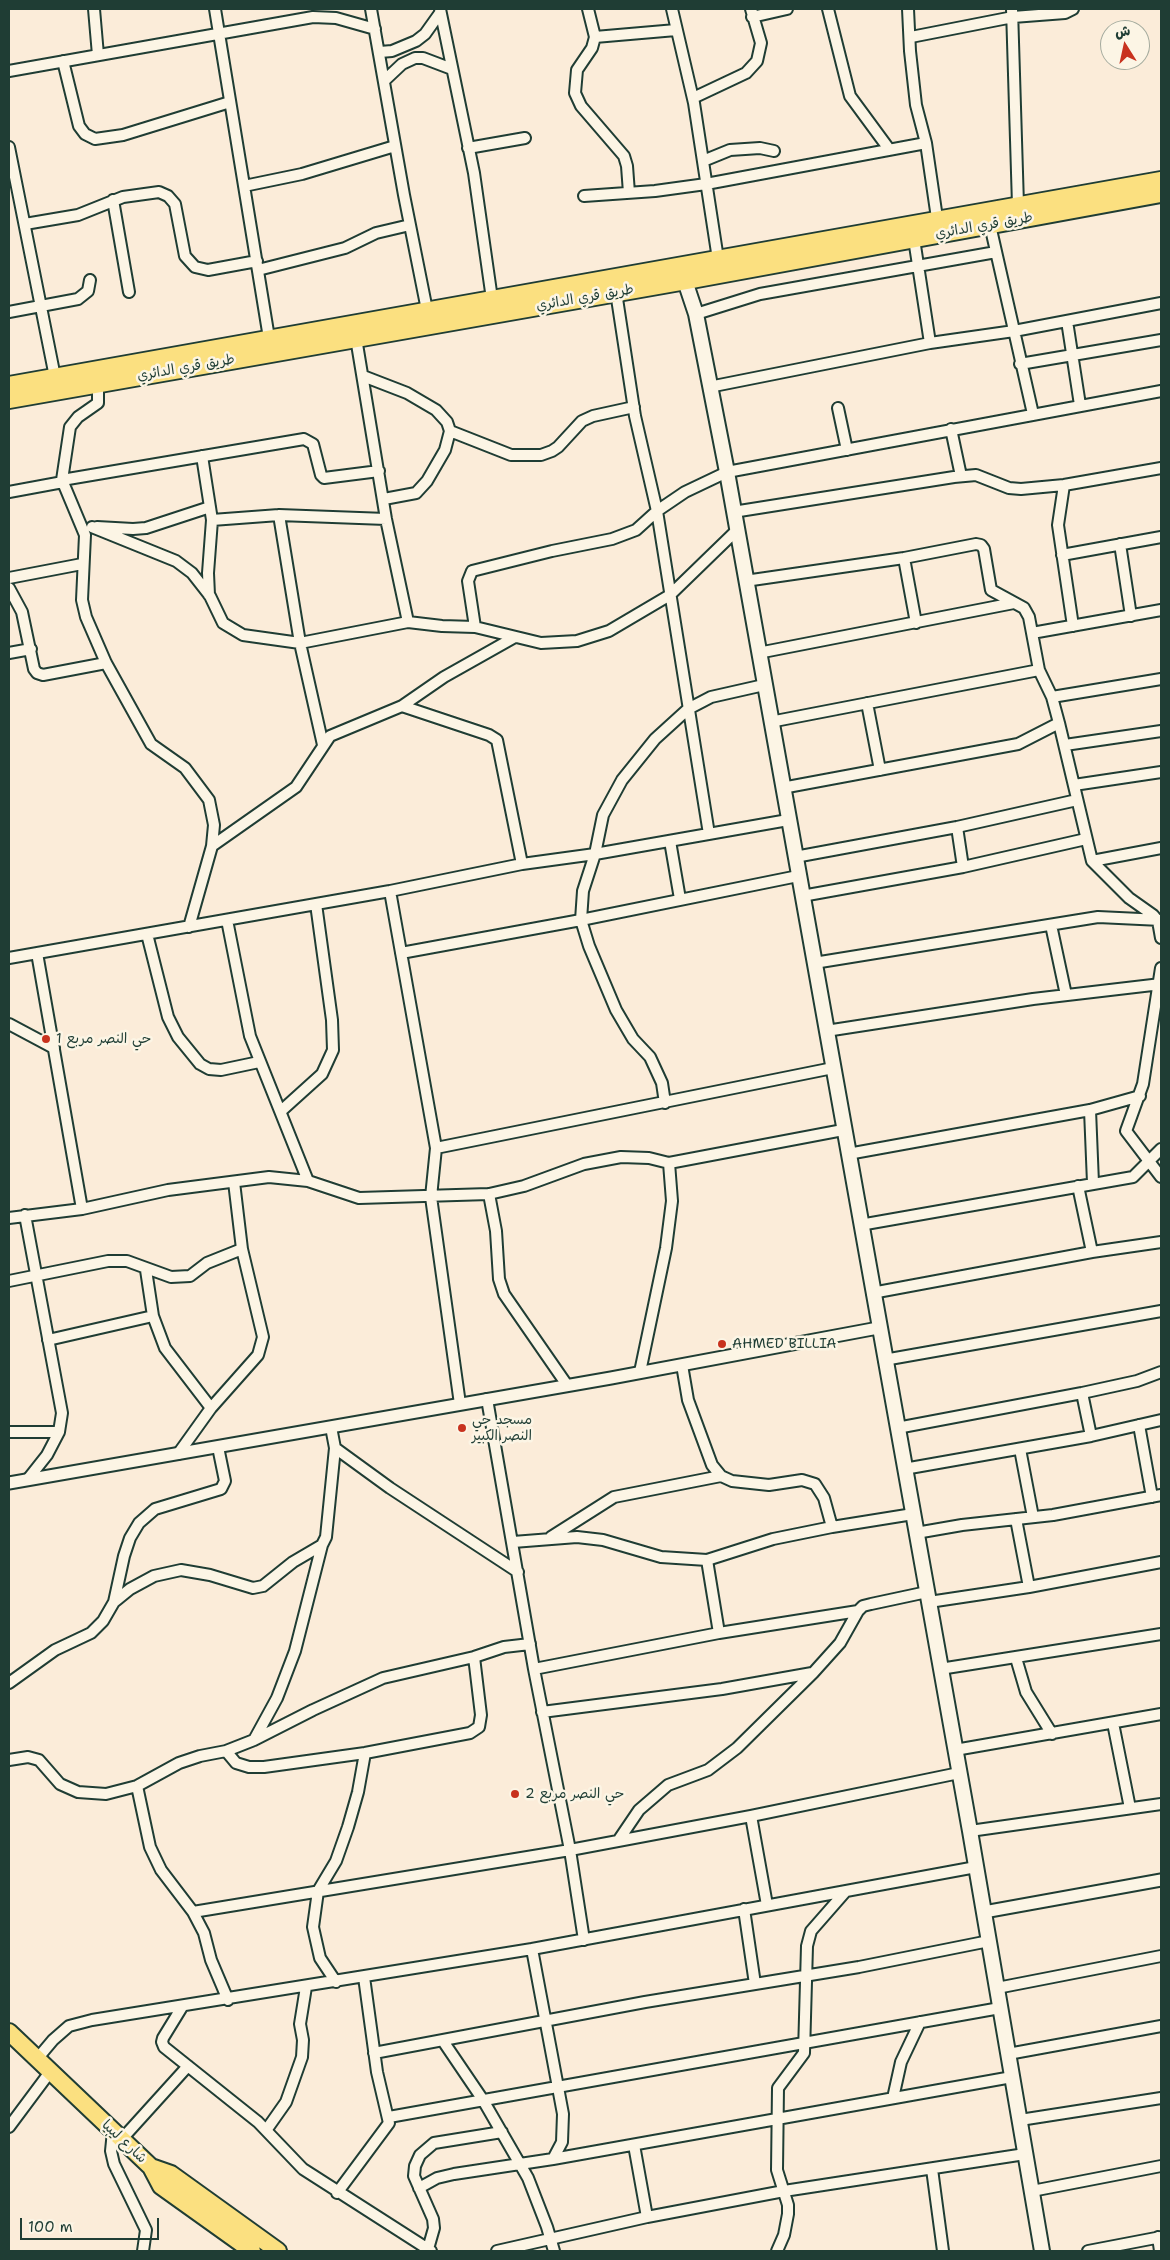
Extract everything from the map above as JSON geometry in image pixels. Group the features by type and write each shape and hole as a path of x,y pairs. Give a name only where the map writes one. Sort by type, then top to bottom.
{"highway":[{"name":"طريق قري الدائري","path":"9,385 270,345 356,338 616,292 683,273 718,259 938,218 1161,180"},
{"name":"طريق قري الدائري","path":"9,400 98,383 427,310 492,299 914,239 1161,194"},
{"name":"شارع ليبيا","path":"9,2032 150,2167 171,2174 278,2251"},
{"path":"150,2167 161,2186 252,2251"}],"main road":[{"path":"683,273 696,314 737,530 878,1328 970,1831 1042,2251"}],"street":[{"path":"94,9 98,55"},
{"path":"215,9 270,345"},
{"path":"371,9 427,310"},
{"path":"588,9 595,37 592,48 577,70 575,93 581,106 624,156 628,166 629,193"},
{"path":"672,9 692,98 718,259"},
{"path":"692,98 746,73 754,66 760,56 761,43 751,13 787,9"},
{"path":"828,9 850,96 889,149"},
{"path":"908,9 916,105 926,143 938,218"},
{"path":"911,37 1012,13 1065,13 1073,9"},
{"path":"380,52 392,51 416,41 430,29 440,11"},
{"path":"440,11 468,148 492,299"},
{"path":"1012,13 1018,205"},
{"path":"9,71 313,17 336,18 375,29"},
{"path":"595,37 676,30"},
{"path":"385,80 402,64 415,58 423,58 452,69"},
{"path":"63,61 79,126 85,134 96,139 123,135 230,102"},
{"path":"468,148 525,138"},
{"path":"584,196 706,184 926,143"},
{"path":"244,186 302,174 395,146"},
{"path":"9,147 56,377"},
{"path":"703,161 730,150 760,148 774,151"},
{"path":"25,224 78,215 113,200 154,192 168,196 175,204 185,256 195,268 208,270 257,266 345,248 376,233 410,225"},
{"path":"113,200 130,292"},
{"path":"990,225 1020,364 1033,414"},
{"path":"914,239 930,343"},
{"path":"696,314 760,294 996,252"},
{"path":"9,312 82,298 89,288 90,280"},
{"path":"616,292 634,407 656,512 709,834"},
{"path":"709,387 930,343 1067,321 1161,303"},
{"path":"1067,321 1074,353 1080,405"},
{"path":"356,338 386,519 408,622"},
{"path":"1020,364 1074,353 1161,340"},
{"path":"363,376 407,393 436,410 447,422 450,431 445,450 427,481 416,493 384,499"},
{"path":"98,383 98,402 78,417 70,427 62,481 82,524 84,535 82,564 84,610 106,663 151,744 185,768 209,800 214,826 212,846 189,927"},
{"path":"475,627 468,581 472,572 552,550 612,539 636,530 656,512 685,492 726,472 1161,391"},
{"path":"450,431 511,455 541,455 552,451 575,427 587,418 634,407"},
{"path":"838,408 847,450"},
{"path":"951,429 961,476"},
{"path":"9,492 304,439 313,444 321,475 324,478 379,471"},
{"path":"202,456 212,520 208,565 210,596"},
{"path":"733,512 961,476 983,477 1014,489 1064,485 1161,468"},
{"path":"1064,485 1058,516 1073,626"},
{"path":"82,524 133,529 146,528 210,507"},
{"path":"212,520 278,514 386,519"},
{"path":"278,514 300,643 323,745"},
{"path":"92,526 176,562 192,573 210,596 223,623 243,635 300,643 408,622 475,627 541,643 577,641 609,631 670,595 737,530"},
{"path":"1062,555 1161,537"},
{"path":"745,581 904,558 978,544 984,549 991,590 1027,611 1039,670 1052,697 1092,861 1129,898 1160,921"},
{"path":"1120,544 1131,616"},
{"path":"904,558 916,623"},
{"path":"9,578 82,564"},
{"path":"9,588 22,612 34,669 37,673 43,675 106,663"},
{"path":"758,653 1014,603"},
{"path":"1032,633 1161,610"},
{"path":"212,846 296,787 313,765 330,736 402,706 444,677 515,637"},
{"path":"9,653 31,649"},
{"path":"770,722 1039,670"},
{"path":"1052,697 1161,679"},
{"path":"665,1103 662,1083 650,1057 633,1039 616,1010 589,946 581,920 583,891 596,854 604,815 622,780 655,739 688,709 711,697 764,685"},
{"path":"867,703 880,770"},
{"path":"402,706 489,734 497,740 522,864"},
{"path":"782,788 1018,744 1059,724"},
{"path":"1065,745 1161,731"},
{"path":"1074,785 1161,772"},
{"path":"795,857 957,827 1077,800"},
{"path":"9,958 390,891 522,864 596,854 788,820"},
{"path":"957,827 963,867"},
{"path":"802,896 963,867 1086,840"},
{"path":"670,841 680,899"},
{"path":"1092,861 1161,848"},
{"path":"401,953 581,920 798,876"},
{"path":"390,891 436,1148 431,1197 460,1404"},
{"path":"281,1111 322,1074 333,1050 332,1020 316,904"},
{"path":"814,963 1098,917 1160,921"},
{"path":"227,920 250,1036 308,1181"},
{"path":"1160,921 1161,938"},
{"path":"1052,925 1066,995"},
{"path":"147,934 168,1017 178,1037 200,1064 209,1070 221,1070 259,1062"},
{"path":"37,953 82,1209"},
{"path":"1161,968 1150,1048 1140,1096 1126,1131 1161,1177"},
{"path":"826,1031 1066,995 1160,984"},
{"path":"9,1024 54,1048"},
{"path":"436,1148 833,1068"},
{"path":"848,1154 1090,1110 1140,1096"},
{"path":"1090,1110 1093,1183"},
{"path":"9,1218 82,1209 168,1190 269,1177 308,1181 359,1198 489,1194 524,1186 584,1164 621,1157 649,1158 669,1163 844,1130"},
{"path":"860,1225 1133,1177 1161,1149"},
{"path":"640,1372 666,1248 672,1201 669,1163"},
{"path":"178,1454 211,1408 258,1355 263,1337 242,1249 234,1182"},
{"path":"1078,1186 1092,1252"},
{"path":"489,1194 496,1231 499,1279 504,1294 567,1385"},
{"path":"25,1215 62,1413 59,1432 47,1455 28,1479"},
{"path":"872,1293 1092,1252 1161,1242"},
{"path":"9,1281 108,1261 128,1261 146,1270 171,1277 190,1276 207,1263 242,1249"},
{"path":"146,1270 153,1316 165,1348 211,1408"},
{"path":"884,1360 1161,1311"},
{"path":"48,1340 153,1316"},
{"path":"9,1483 640,1372 878,1328"},
{"path":"682,1364 688,1400 712,1465 721,1476 732,1481 769,1485 802,1480 814,1484 824,1498 832,1527"},
{"path":"897,1428 1082,1394 1137,1381 1161,1372"},
{"path":"1082,1394 1091,1436"},
{"path":"487,1399 534,1669 570,1850 584,1940"},
{"path":"904,1469 1091,1436 1161,1420"},
{"path":"916,1533 1033,1517 1157,1496 1139,1425"},
{"path":"254,1740 277,1698 295,1651 322,1545 326,1537 335,1448 331,1427"},
{"path":"9,1432 59,1432"},
{"path":"9,1683 55,1650 91,1633 103,1621 114,1602 124,1556 130,1538 139,1523 155,1509 221,1489 226,1481 218,1447"},
{"path":"335,1448 390,1488 518,1572"},
{"path":"1020,1449 1033,1517"},
{"path":"550,1538 614,1497 721,1476"},
{"path":"513,1542 577,1537 603,1540 661,1557 707,1560 773,1539 913,1514"},
{"path":"1016,1519 1029,1587"},
{"path":"114,1602 130,1589 154,1576 181,1570 210,1575 252,1588 263,1586 293,1562 322,1545"},
{"path":"707,1560 719,1633"},
{"path":"534,1669 719,1633 858,1611 871,1604 1029,1587 1161,1562"},
{"path":"618,1841 639,1810 668,1785 708,1770 737,1748 813,1673 840,1642 858,1611"},
{"path":"940,1669 1161,1634"},
{"path":"9,1760 28,1757 39,1760 60,1784 78,1792 106,1794 137,1786 179,1764 200,1756 226,1751 254,1740 383,1678 474,1657 504,1647 530,1644"},
{"path":"226,1751 236,1764 249,1767 264,1767 365,1753 470,1733 479,1727 482,1715 474,1657"},
{"path":"1016,1658 1026,1692 1052,1734"},
{"path":"542,1712 722,1689 813,1673"},
{"path":"954,1750 1161,1714"},
{"path":"1113,1723 1130,1808"},
{"path":"336,1982 320,1958 313,1927 318,1891 336,1861 348,1827 358,1792 365,1753"},
{"path":"193,1912 570,1850 751,1816 959,1773"},
{"path":"137,1786 150,1847 161,1870 193,1912 228,2000"},
{"path":"970,1831 1161,1804"},
{"path":"751,1816 767,1905"},
{"path":"36,2059 69,2026 92,2020 228,2000 532,1950 976,1867"},
{"path":"984,1912 1161,1880"},
{"path":"777,2251 784,2235 788,2214 778,2170 779,2084 801,2058 806,2042 806,1946 811,1930 846,1890"},
{"path":"744,1909 755,1984"},
{"path":"374,2053 645,2002 806,1975 989,1941"},
{"path":"532,1950 544,2022 563,2114 564,2130 562,2142 553,2160"},
{"path":"997,1988 1161,1956"},
{"path":"337,2193 386,2130 389,2117 374,2053 364,1978"},
{"path":"266,2130 281,2112 286,2102 302,2057 303,2040 300,2024 306,1987"},
{"path":"182,2007 162,2042 164,2047 266,2130 303,2169 337,2193 430,2250 434,2228 433,2219 414,2176 415,2166 428,2146 434,2143 502,2132"},
{"path":"389,2117 1000,2008"},
{"path":"893,2098 901,2062 920,2022"},
{"path":"1008,2054 1161,2026"},
{"path":"443,2040 483,2100 520,2165 536,2198 554,2251"},
{"path":"143,2251 146,2230 114,2164 117,2136 188,2066"},
{"path":"9,2127 50,2072"},
{"path":"419,2188 437,2178 454,2174 553,2160 1012,2077"},
{"path":"1020,2120 1161,2098"},
{"path":"9,2115 21,2109"},
{"path":"634,2144 647,2217"},
{"path":"497,2251 647,2217 784,2192 1025,2154"},
{"path":"1032,2191 1161,2166"},
{"path":"932,2169 943,2251"},
{"path":"1088,2251 1160,2237 1160,2251"}],"place":[{"name":"حي النصر مربع 1","path":"46,1039"},
{"name":"AHMED BILLIA","path":"722,1344"},
{"name":"مسجد حي النصر الكبير","path":"462,1428"},
{"name":"حي النصر مربع 2","path":"515,1794"}]}
